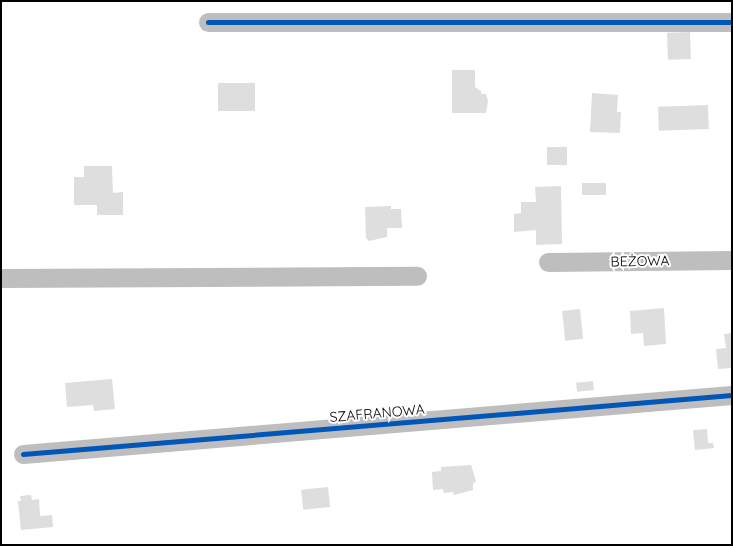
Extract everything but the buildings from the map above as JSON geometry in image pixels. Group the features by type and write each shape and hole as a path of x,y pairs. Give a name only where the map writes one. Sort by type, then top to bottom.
{"street":[{"path":"208,22 732,22"},
{"name":"BEŻOWA","path":"548,262 732,260"},
{"path":"1,278 417,276"},
{"name":"SZAFRANOWA","path":"23,454 732,394"}],"cycle path":[{"path":"208,22 732,22"},
{"path":"23,454 732,395"}]}
